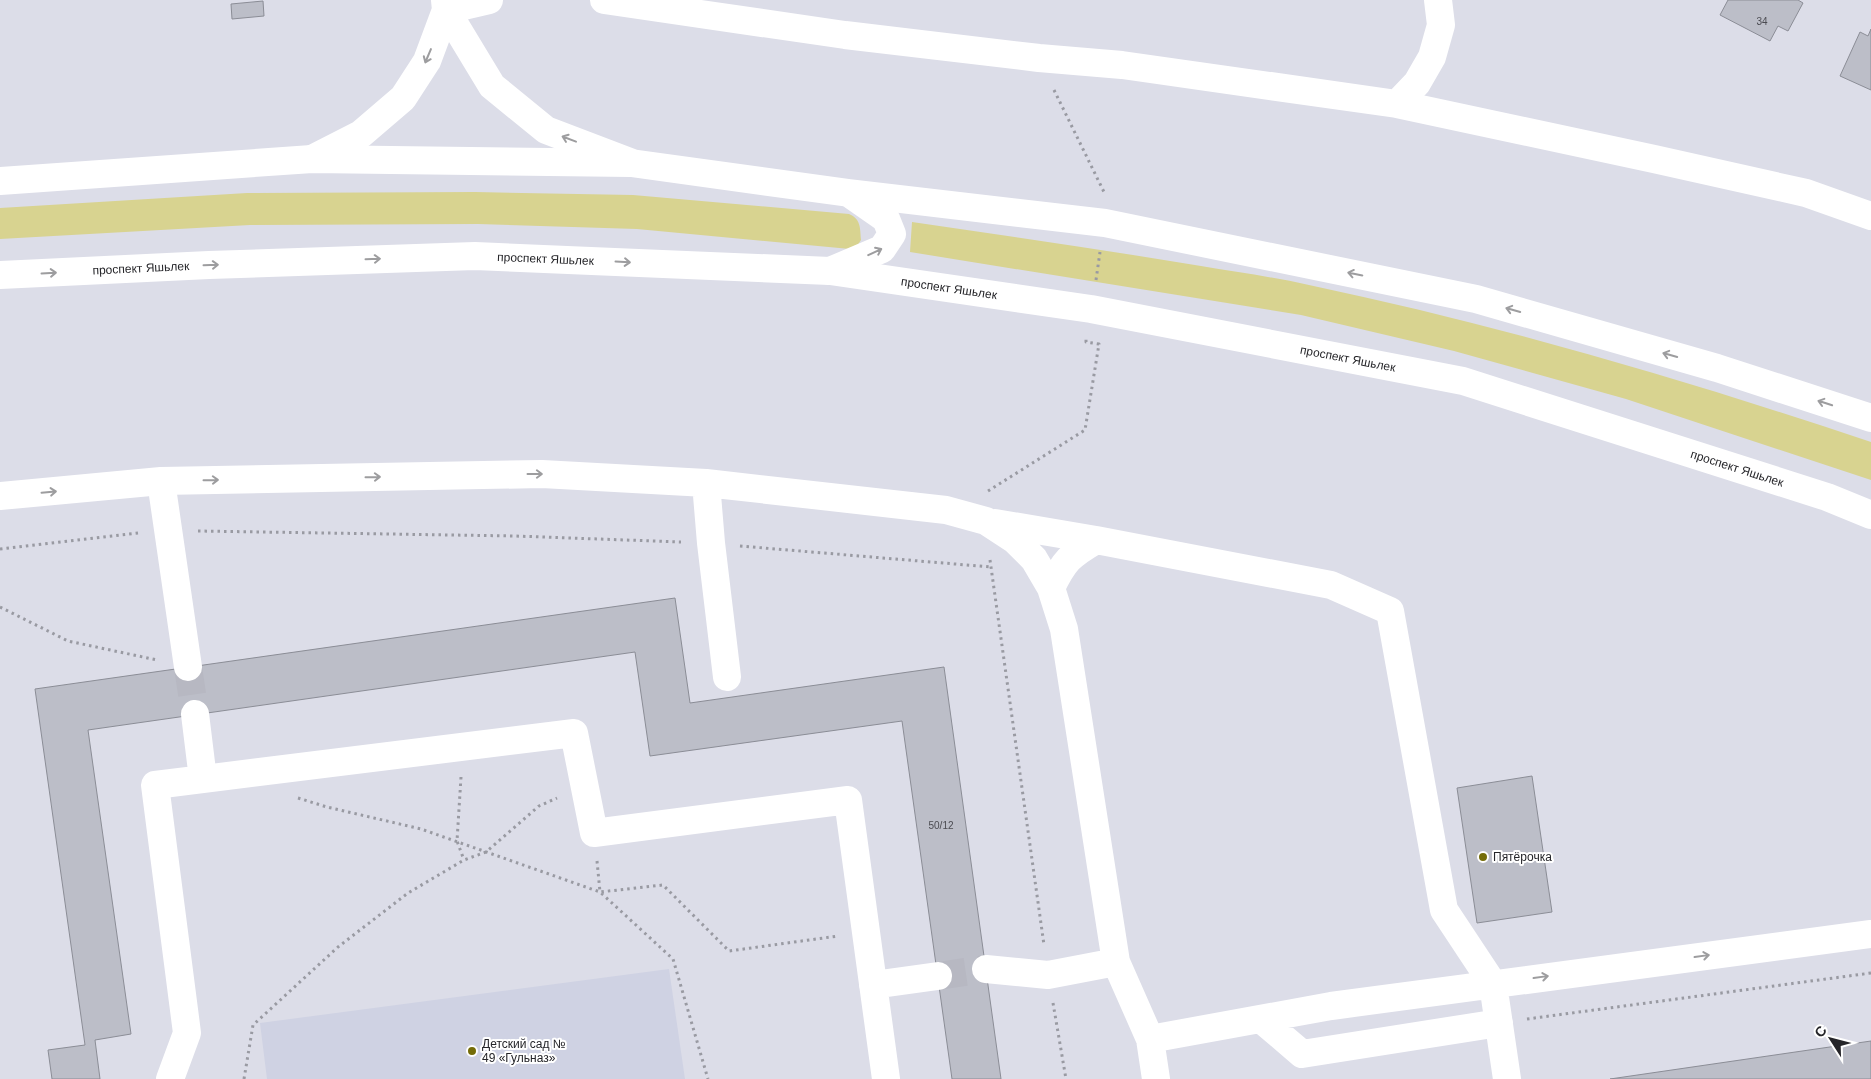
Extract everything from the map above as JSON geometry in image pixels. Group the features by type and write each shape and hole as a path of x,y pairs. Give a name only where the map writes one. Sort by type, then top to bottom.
{"street":[{"path":"445,5 489,0"},
{"path":"604,0 845,35 1039,58 1122,65 1397,104 1806,193 1871,216"},
{"path":"1397,104 1418,83 1432,57 1441,25 1438,0"},
{"path":"312,159 361,134 403,98 427,60 445,5"},
{"path":"445,5 492,86 546,130 631,163"},
{"path":"0,181 312,159 631,163 849,193 1105,223 1476,299 1717,368 1871,418"},
{"path":"830,271 882,249 892,234 886,219 849,193"},
{"name":"проспект Яшьлек","path":"0,275 209,265 475,256 830,271 1091,309 1463,381 1827,497 1871,515"},
{"path":"0,496 161,481 542,474 706,483 946,510 986,521 1331,585 1390,611 1444,910 1493,984 1507,1079"},
{"path":"161,481 188,667"},
{"path":"706,483 711,544 727,677"},
{"path":"986,521 1016,540 1022,546 1034,559 1052,588 1064,629 1116,962 1150,1039 1156,1079"},
{"path":"1052,588 1061,569 1074,553 1096,540"},
{"path":"194,714 203,779"},
{"path":"170,1079 187,1032 155,785 574,733 594,833 848,800 886,1079"},
{"path":"1150,1039 1332,1006 1871,934"},
{"path":"986,969 1048,975 1116,962"},
{"path":"873,985 938,976"},
{"path":"1261,1019 1302,1054 1499,1023"}],"path":[{"path":"1039,58 1104,193"},
{"path":"1095,283 1101,250"},
{"path":"983,494 1085,430 1099,344"},
{"path":"192,530 506,536 682,542"},
{"path":"0,549 148,532"},
{"path":"737,546 991,567 1048,975 1066,1079"},
{"path":"0,607 68,641 188,667"},
{"path":"455,747 461,776 457,841 464,860"},
{"path":"244,1079 253,1024 338,947 408,893 464,860 486,852 539,806 584,784"},
{"path":"290,796 327,807 421,829 600,892 673,959 708,1079"},
{"path":"594,833 600,892"},
{"path":"600,892 662,885 729,951 866,932"},
{"path":"1499,1023 1871,973"}],"shaded area":[{"path":"475,192 633,195 849,214 858,221 861,240 857,246 850,249 637,229 478,224 250,225 0,239 0,208 247,193"},
{"path":"912,222 1282,280 1380,301 1522,336 1732,397 1871,442 1871,480 1626,399 1454,351 1301,315 910,252"},
{"name":"Детский сад № 49 «Гульназ»","path":"669,969 685,1079 267,1079 260,1023"}],"building":[{"path":"1728,0 1798,0 1803,3 1788,31 1778,26 1770,41 1720,15"},
{"path":"263,1 264,16 232,19 231,4"},
{"path":"1871,29 1871,90 1840,76 1860,32 1868,36"},
{"path":"675,598 690,703 944,667 1001,1079 952,1079 902,721 650,756 635,652 88,730 131,1034 95,1040 100,1079 52,1079 48,1050 85,1045 35,689"},
{"path":"1532,776 1552,912 1477,923 1457,788"},
{"path":"1871,1041 1871,1079 1610,1079"}],"tunnel":[{"path":"188,667 195,714"},
{"path":"938,976 986,969"}],"place":[{"name":"Пятёрочка","path":"1483,857"},
{"name":"Детский сад № 49 «Гульназ»","path":"472,1051"}]}
